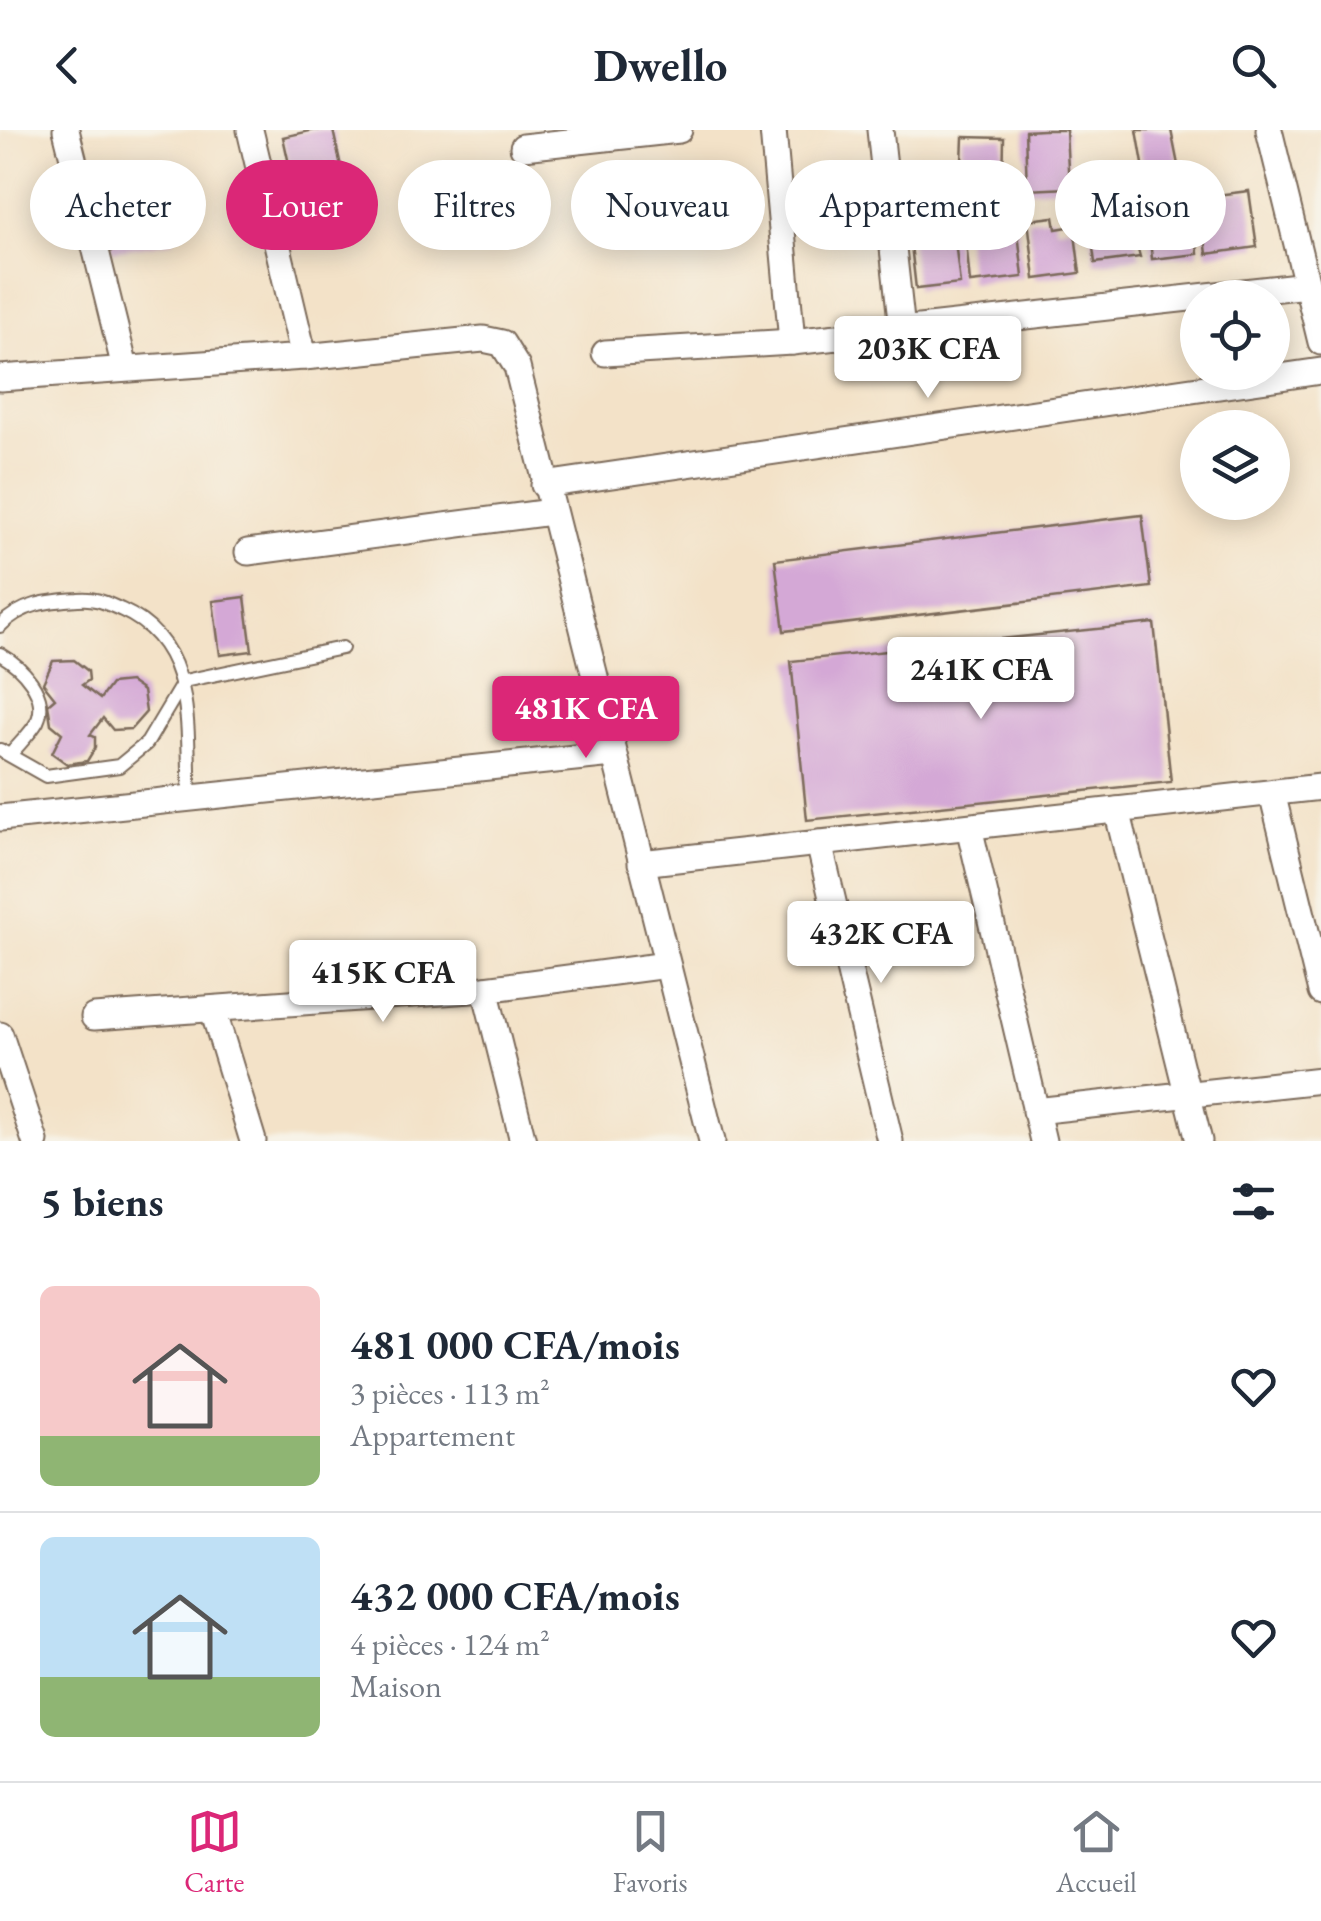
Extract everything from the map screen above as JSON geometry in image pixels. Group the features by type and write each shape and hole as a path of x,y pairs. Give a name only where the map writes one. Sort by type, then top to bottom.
{"street":[{"path":"66,130 125,368"},
{"path":"250,130 304,357"},
{"path":"523,147 679,130"},
{"path":"773,130 792,342"},
{"path":"880,130 902,330"},
{"path":"1269,130 1321,342"},
{"path":"605,353 792,342 1306,285"},
{"path":"0,378 304,357 483,339 502,343 517,367 712,1141"},
{"path":"544,484 1321,371"},
{"path":"248,552 551,512"},
{"path":"0,818 612,754"},
{"path":"641,863 1321,787"},
{"path":"1272,792 1321,992"},
{"path":"1117,810 1199,1141"},
{"path":"969,826 1042,1141"},
{"path":"819,844 890,1141"},
{"path":"94,1017 485,989 666,965"},
{"path":"485,989 523,1141"},
{"path":"213,1010 253,1141"},
{"path":"0,1035 35,1141"},
{"path":"1035,1111 1321,1080"}],"lane":[{"path":"0,626 36,602 93,597 146,621 172,650 184,680 190,800"},
{"path":"0,654 13,661 38,692 40,710 37,722 5,752 46,776 119,766 147,743 184,680 342,648"}],"building":[{"path":"333,130 340,160 288,160 283,137"},
{"path":"1066,130 1068,160 1055,160 1055,189 1035,190 1035,160 1026,160 1025,131"},
{"path":"1137,130 1171,130 1177,160 1142,160"},
{"path":"963,137 1004,138 1004,160 962,160"},
{"path":"1249,191 1257,247 1207,254 1207,250 1226,250 1226,194"},
{"path":"1054,217 1055,250 1077,250 1080,273 1035,279 1032,250 1035,250 1035,219"},
{"path":"912,250 956,250 960,284 916,289"},
{"path":"967,250 1020,250 1023,277 970,283"},
{"path":"1093,250 1138,250 1140,257 1095,263"},
{"path":"1151,250 1198,250 1198,254 1152,259"},
{"path":"1142,515 1151,587 784,631 775,560"},
{"path":"245,597 252,651 220,655 213,601"},
{"path":"1154,623 1171,782 807,820 791,661"},
{"path":"74,660 88,671 89,680 82,685 100,699 111,684 130,682 143,691 146,712 131,729 113,730 103,718 90,735 95,737 95,748 87,761 67,764 52,753 62,733 51,724 48,704 55,698 43,683 53,661"}]}
